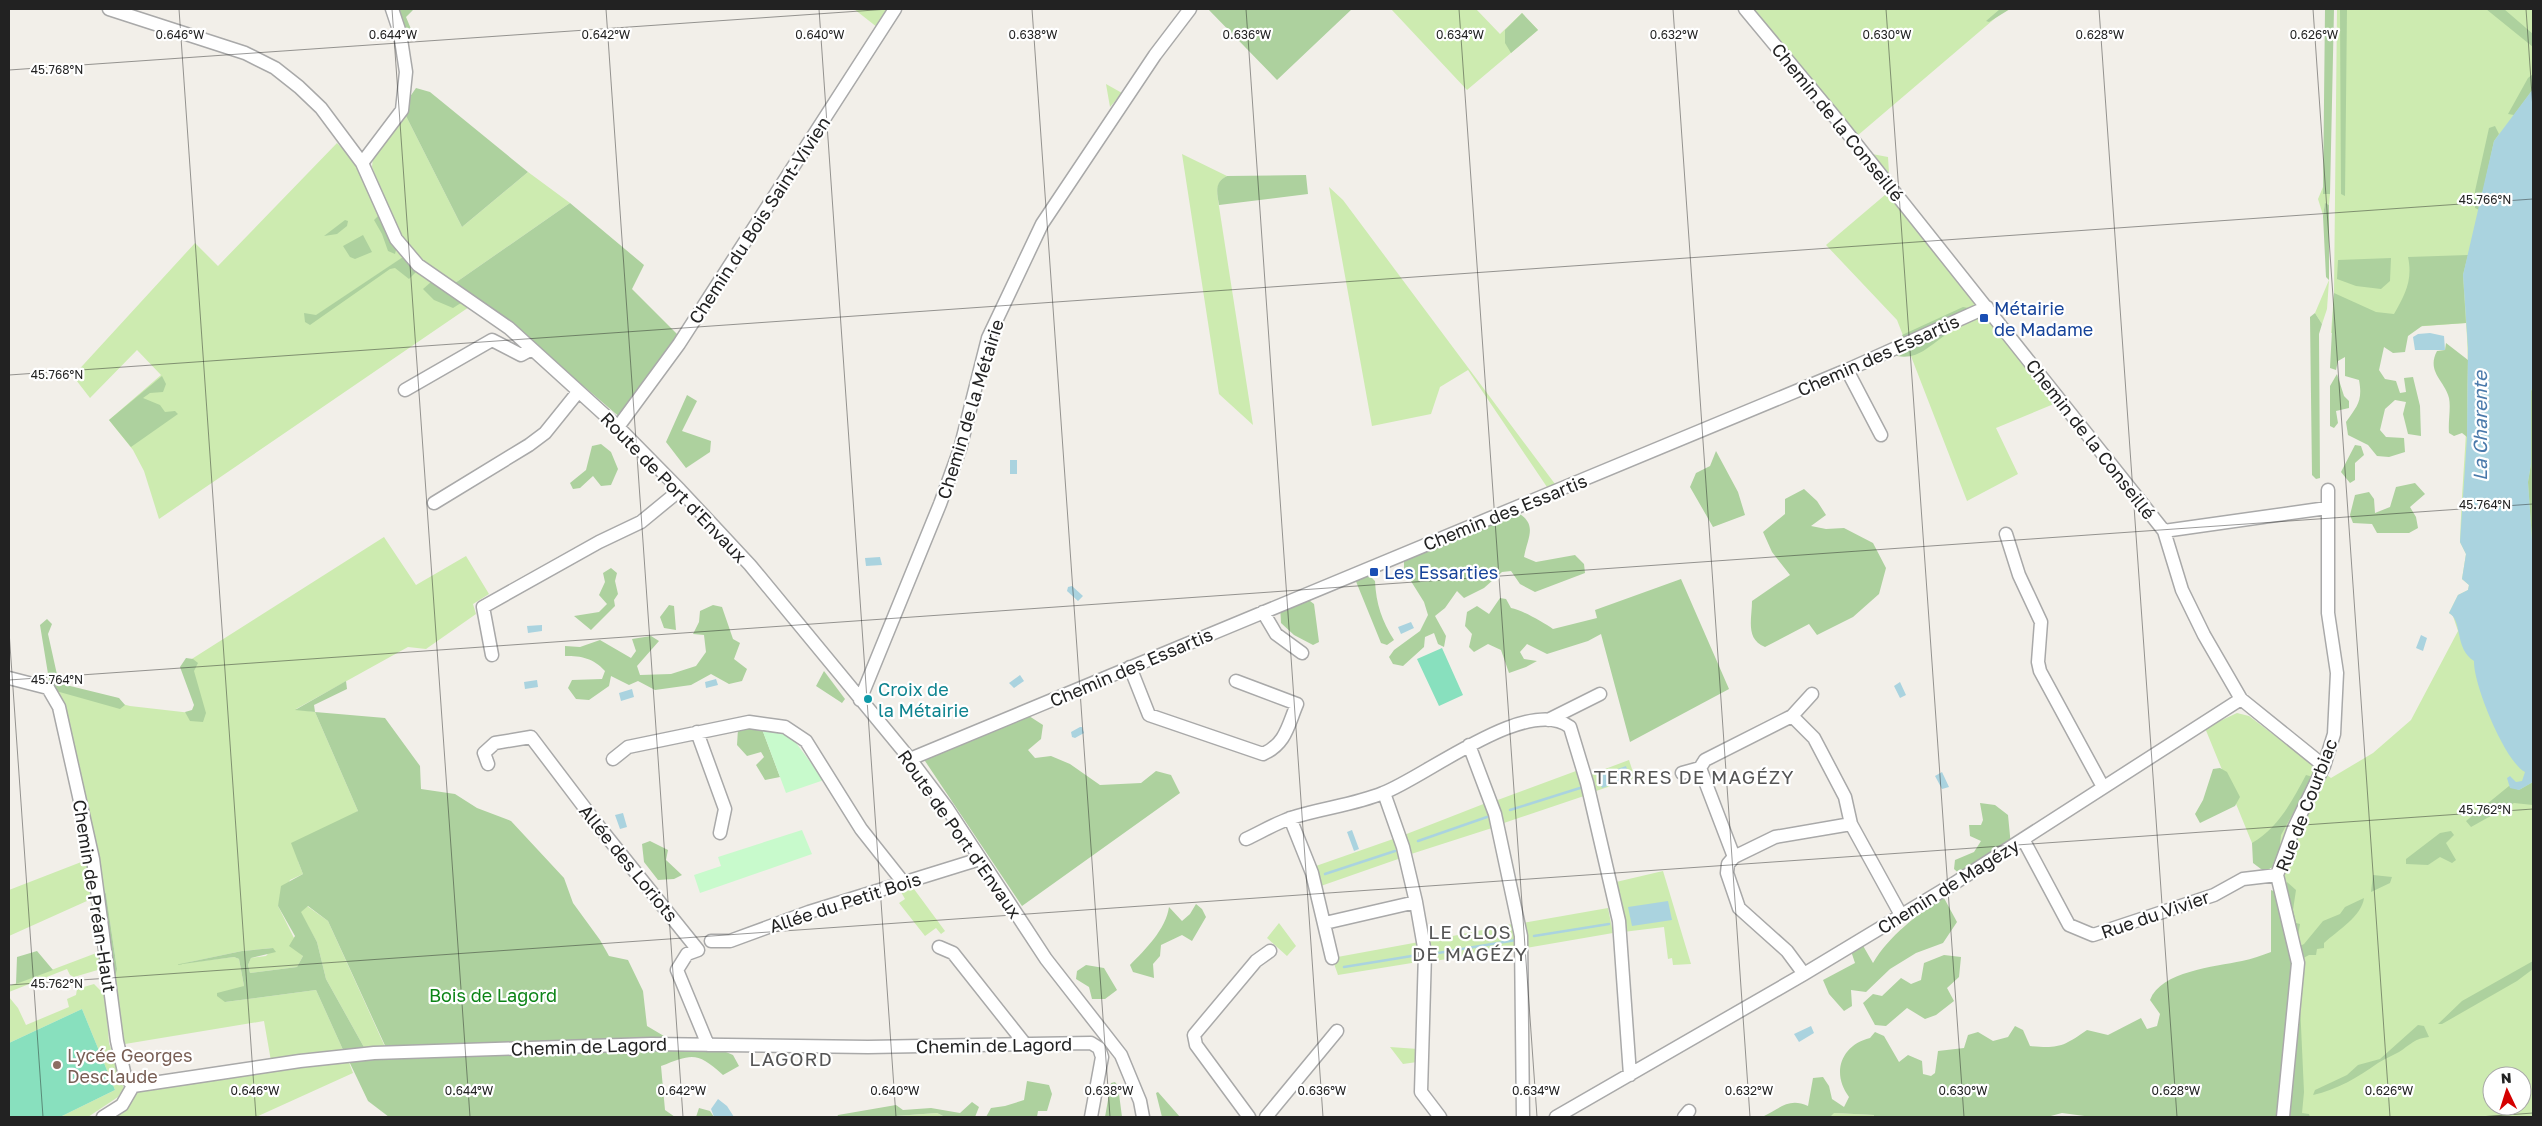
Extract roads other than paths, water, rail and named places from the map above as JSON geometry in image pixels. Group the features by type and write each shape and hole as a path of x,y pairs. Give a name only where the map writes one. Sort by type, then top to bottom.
{"street":[{"name":"Route de Port d'Envaux","path":"109,9 209,40 275,68 321,108 362,162 385,219 396,239 409,256 429,275 484,309 532,349 618,427 750,565 910,759 947,808 1046,959 1121,1056 1142,1107 1142,1117"},
{"path":"362,162 402,110 406,72 400,34 392,9"},
{"name":"Chemin du Bois Saint-Vivien","path":"618,427 679,344 895,9"},
{"name":"Chemin de la Métairie","path":"860,700 940,504 960,449 988,338 1042,224 1154,55 1190,9"},
{"name":"Chemin de la Conseillé","path":"1745,9 1834,116 2164,531 2327,508"},
{"name":"Chemin des Essartis","path":"910,759 1847,370 1987,307"},
{"path":"405,390 492,340 520,355 532,349"},
{"path":"1847,370 1882,435"},
{"path":"434,503 529,445 544,433 578,392"},
{"path":"492,655 483,607 591,546 642,522 680,490"},
{"name":"Rue de Courbiac","path":"2283,1117 2298,963 2277,875 2294,828 2324,766 2334,734 2337,672 2328,613 2328,490"},
{"path":"2164,531 2182,590 2204,635 2241,699 2324,766"},
{"path":"2006,534 2019,575 2041,622 2038,662 2040,671 2104,787"},
{"path":"1263,612 1276,634 1302,652"},
{"path":"1130,667 1149,715 1263,754 1276,748 1282,740 1297,704 1236,681"},
{"name":"Chemin de Préan-Haut","path":"9,678 48,688 59,707 93,859 117,1041 125,1076 133,1086"},
{"path":"1246,839 1290,818 1384,793 1469,745 1513,725 1548,720 1600,694"},
{"path":"1682,773 1700,768 1705,760 1792,716 1812,694"},
{"name":"Chemin de Magézy","path":"1556,1117 1804,974 1901,915 2241,699"},
{"path":"1792,716 1814,738 1845,797 1851,824 1901,915"},
{"path":"1548,720 1564,723 1570,727 1596,820 1619,921 1630,1075"},
{"path":"613,759 628,747 748,722 768,723 785,727 806,741 861,829 903,882"},
{"path":"697,732 725,809 720,833"},
{"name":"Allée des Loriots","path":"488,764 484,752 495,743 531,737 600,828 698,950 687,954 677,970 708,1045"},
{"path":"1469,745 1495,814 1521,936 1523,1117"},
{"path":"1700,768 1734,857"},
{"path":"1384,793 1403,847 1416,902 1425,953 1421,1092 1440,1117"},
{"path":"1290,818 1312,872 1332,958"},
{"path":"1804,974 1787,951 1739,908 1727,874 1728,864 1734,857 1775,837 1851,824"},
{"name":"Rue du Vivier","path":"2023,839 2070,925 2093,935 2214,895 2242,879 2277,875"},
{"name":"Allée du Petit Bois","path":"711,940 730,941 809,912 980,859"},
{"path":"1325,923 1416,902"},
{"path":"939,947 953,952 1025,1044"},
{"path":"1249,1117 1196,1045 1194,1035 1256,961 1270,951"},
{"path":"1266,1117 1337,1031"},
{"name":"Chemin de Lagord","path":"133,1086 300,1061 374,1053 651,1044 868,1047 1091,1043 1099,1048 1102,1057 1090,1117"},
{"path":"103,1117 122,1105 133,1086"},
{"path":"1135,1117 1136,1092"}],"water":[{"name":"La Charente","path":"2533,89 2533,386 2531,391 2531,464 2528,482 2533,554 2533,782 2519,790 2510,788 2507,778 2510,776 2516,782 2522,781 2525,772 2508,754 2500,739 2484,704 2475,672 2474,661 2464,649 2456,622 2449,613 2458,595 2468,590 2469,585 2462,579 2466,554 2460,542 2467,437 2468,348 2463,275 2494,141"},
{"path":"2430,333 2444,336 2445,350 2415,350 2413,337 2418,334"},
{"path":"1010,460 1017,460 1017,474 1010,474"},
{"path":"880,557 882,565 866,566 865,558"},
{"path":"1072,586 1083,596 1078,601 1067,591 1068,587"},
{"path":"1411,622 1414,628 1401,634 1398,627"},
{"path":"542,625 542,631 528,633 527,626"},
{"path":"2421,635 2427,638 2423,651 2416,648"},
{"path":"1020,675 1024,681 1014,688 1009,683"},
{"path":"716,679 718,685 706,688 705,682"},
{"path":"537,680 538,687 525,689 524,682"},
{"path":"1900,682 1906,695 1900,698 1894,686"},
{"path":"632,689 634,697 621,701 619,693"},
{"path":"1082,727 1084,733 1075,738 1072,737 1071,732"},
{"path":"1626,766 1630,778 1602,788 1598,776"},
{"path":"1942,772 1949,787 1942,789 1935,776"},
{"path":"623,813 627,827 620,829 615,815"},
{"path":"1352,830 1359,849 1354,851 1347,832"},
{"path":"1668,901 1672,920 1632,926 1628,907"},
{"path":"1811,1026 1814,1033 1799,1042 1794,1034"},
{"path":"718,1099 727,1106 734,1117 714,1117 711,1109"}],"waterway":[{"path":"1510,810 1580,788"},
{"path":"1418,841 1487,817"},
{"path":"1325,874 1395,851"},
{"path":"1534,936 1609,924"},
{"path":"1438,953 1516,940"},
{"path":"1344,967 1418,955"}],"place":[{"name":"Métairie de Madame","path":"1984,318"},
{"name":"Les Essarties","path":"1374,572"},
{"name":"Croix de la Métairie","path":"868,699"},
{"name":"Lycée Georges Desclaude","path":"57,1065"}],"district":[{"name":"TERRES DE MAGÉZY","path":"1694,776"},
{"name":"LE CLOS DE MAGÉZY","path":"1470,942"},
{"name":"LAGORD","path":"791,1058"}],"park label":[{"name":"Bois de Lagord","path":"493,995"}]}
